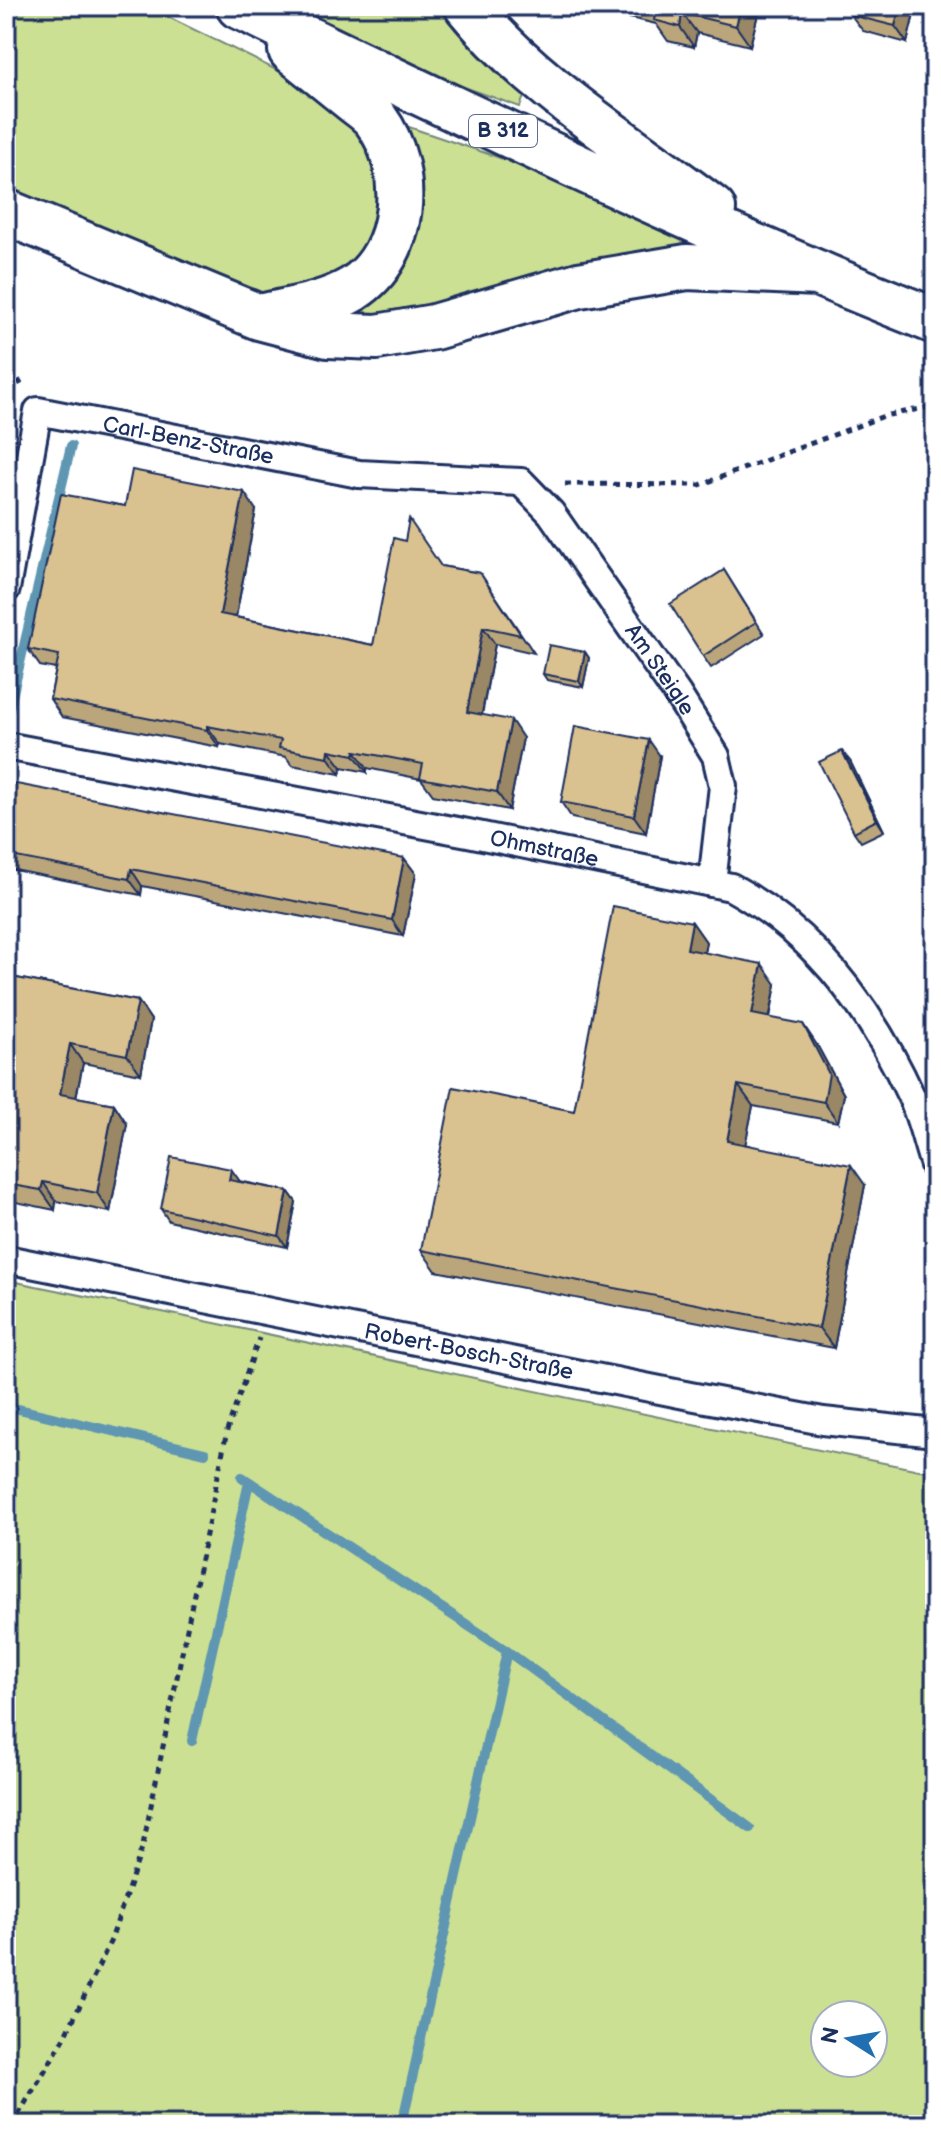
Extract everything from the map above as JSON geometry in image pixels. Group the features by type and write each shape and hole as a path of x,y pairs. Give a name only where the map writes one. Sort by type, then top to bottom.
{"highway":[{"name":"B 312","path":"238,6 607,180 935,321"},
{"path":"238,6 375,118 392,149 401,192 397,225 380,261 354,288 321,304 259,317"},
{"path":"467,6 522,63 769,252"},
{"path":"6,212 259,317 328,335 377,337 434,327 579,285 687,267 818,273"}],"street":[{"name":"Carl-Benz-Straße","path":"6,589 38,411 359,474 521,482"},
{"name":"Am Steigle","path":"521,482 551,513 678,695 716,756 723,786 712,883"},
{"name":"Ohmstraße","path":"6,746 391,818 731,887 762,904 790,926 829,965 856,1000 913,1100 935,1168"},
{"name":"Robert-Bosch-Straße","path":"6,1259 808,1418 888,1430 935,1433"}],"path":[{"path":"521,482 700,485 884,416 935,406"},
{"path":"12,2125 64,2039 111,1940 143,1845 227,1431 250,1360 270,1312"}],"green space":[{"path":"6,6 146,6 305,84 360,133 373,155 382,205 365,253 336,280 276,295 248,291 69,218 6,187"},
{"path":"283,6 445,6 526,91 520,107 428,74"},
{"path":"403,125 506,160 689,243 686,251 368,322 346,312 358,304"},
{"path":"6,1280 935,1473 935,2125 6,2125"}],"building":[{"path":"654,6 741,6 736,26 682,13 680,27 654,20 657,7"},
{"path":"853,6 900,6 895,26 851,15"},
{"path":"132,470 244,492 220,614 373,645 394,538 405,541 409,519 441,566 480,573 521,635 483,627 467,712 511,720 497,792 420,778 423,764 355,751 354,755 329,750 328,757 279,748 281,740 207,726 207,730 50,699 59,655 28,649 61,494 125,506"},
{"path":"724,570 756,622 703,656 670,604"},
{"path":"549,645 585,652 579,681 543,674"},
{"path":"575,726 649,740 634,816 561,802"},
{"path":"842,751 877,820 854,832 819,762"},
{"path":"11,783 404,858 392,920 131,869 129,879 6,855 6,807"},
{"path":"613,906 692,922 687,949 762,964 752,1014 803,1024 829,1074 824,1102 738,1085 727,1141 851,1165 819,1328 421,1250 453,1087 574,1111"},
{"path":"6,976 138,1001 127,1055 70,1044 60,1094 114,1104 97,1193 43,1182 41,1190 6,1184"},
{"path":"171,1157 231,1169 229,1180 288,1191 279,1236 161,1209"}],"waterway":[{"path":"7,718 71,446"},
{"path":"6,1406 205,1453"},
{"path":"242,1477 507,1651 404,2115 406,2125"},
{"path":"192,1741 249,1482"},
{"path":"507,1651 750,1828"}]}
